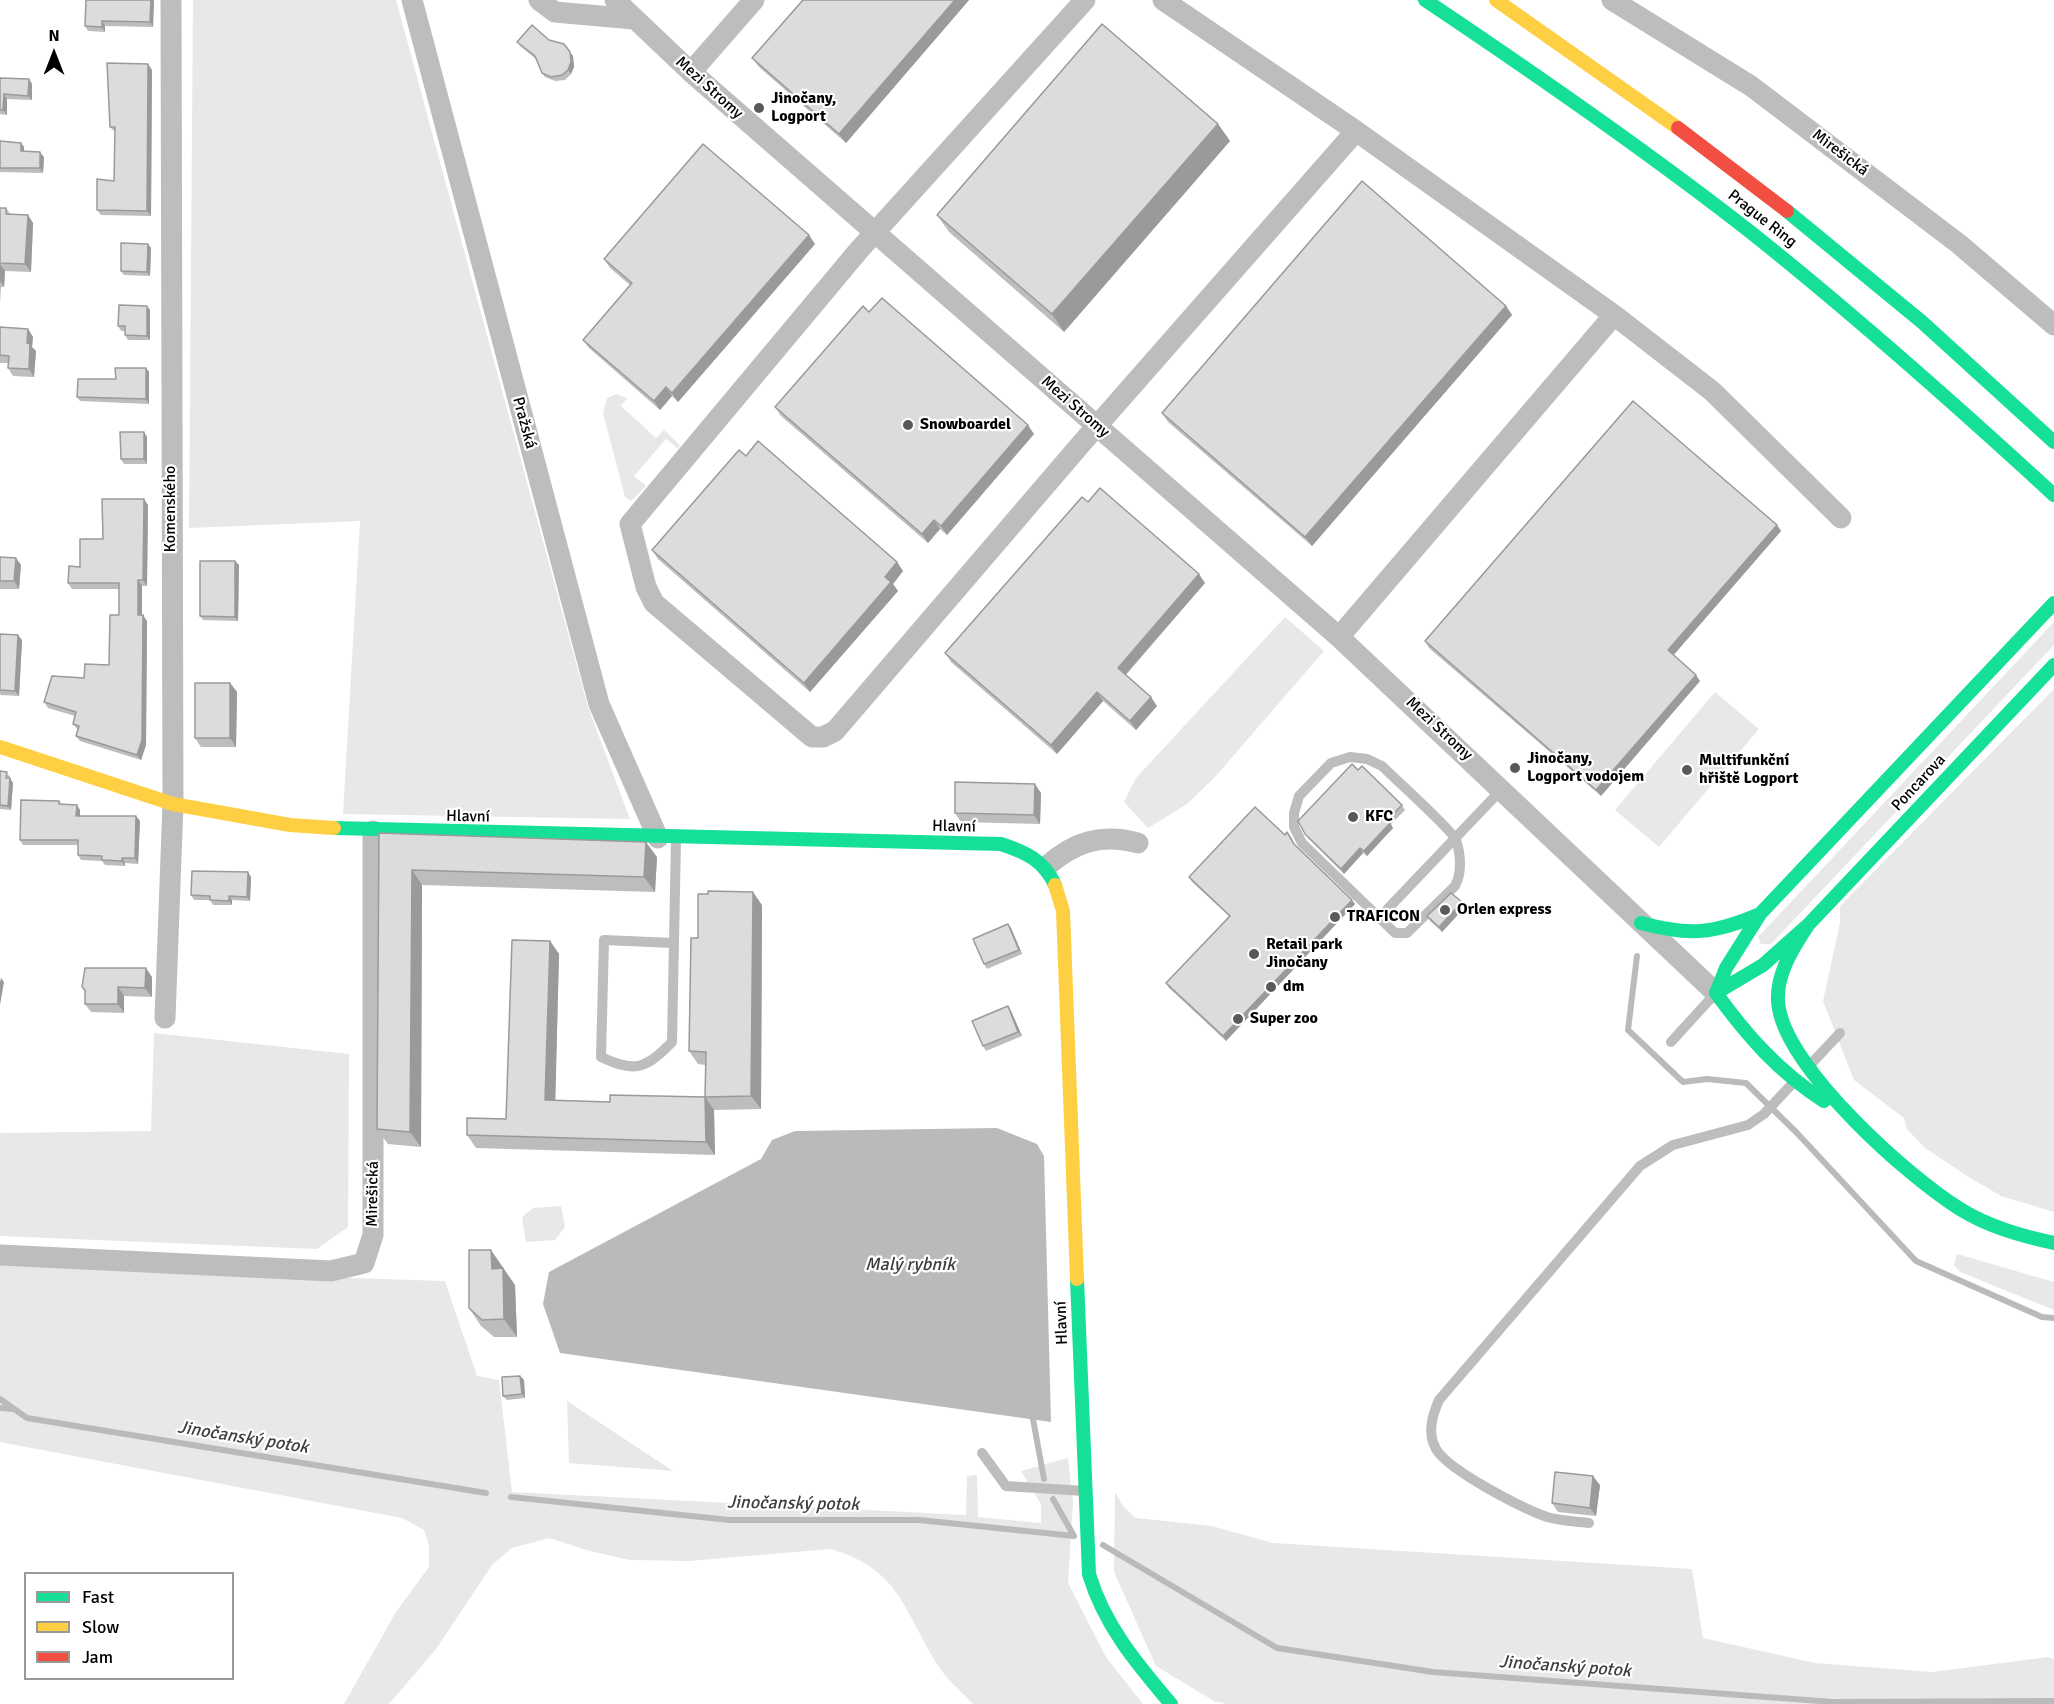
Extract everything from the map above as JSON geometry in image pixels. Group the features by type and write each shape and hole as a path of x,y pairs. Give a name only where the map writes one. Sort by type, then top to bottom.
{"main road":[{"name":"Prague Ring","path":"1425,0 1594,115 1791,256 2054,495"},
{"name":"Prague Ring","path":"1496,0 1637,97 1944,341 2054,442"},
{"name":"Poncarova","path":"1760,914 2054,603"},
{"name":"Poncarova","path":"1808,924 2054,665"},
{"name":"Hlavní","path":"0,747 173,804 290,825 373,831 1001,844 1027,852 1047,866 1055,881 1063,911 1089,1574 1094,1594 1123,1646 1171,1704"},
{"path":"1716,993 1726,968 1760,914"},
{"path":"1641,923 1671,932 1709,934 1760,914"},
{"path":"1716,993 1762,965 1808,924"},
{"path":"1808,924 1785,965 1778,998 1785,1033 1809,1066"},
{"path":"1716,993 1751,1013"},
{"path":"1716,993 1753,1045 1795,1081 1857,1120"},
{"path":"1768,1028 1809,1066 1857,1120 1923,1183 1948,1202 2001,1229 2054,1243"}],"street":[{"name":"Komenského","path":"165,1018 173,804 171,0"},
{"name":"Pražská","path":"412,0 599,704 667,838"},
{"path":"539,0 555,12 634,19"},
{"name":"Mezi Stromy","path":"615,0 691,72 1340,637 1716,993"},
{"path":"691,72 754,0"},
{"path":"1085,0 875,233 630,524 650,597 663,611 802,732 812,737 829,735 1356,131"},
{"path":"1163,0 1356,131 1614,315 1712,391 1841,518"},
{"name":"Mirešická","path":"1612,0 1751,86 1959,244 2054,325"},
{"path":"1340,637 1614,315"},
{"name":"Mirešická","path":"0,1255 331,1271 364,1263 373,1234 373,831"},
{"path":"1047,866 1075,846 1099,838 1121,838 1138,843"}],"lane":[{"path":"1350,757 1367,759 1382,766 1455,838 1460,877 1455,886 1407,933 1395,933 1302,843 1294,827 1293,813 1299,796 1331,763 1350,757"},
{"path":"1379,918 1455,838 1508,794"},
{"path":"667,838 674,943 672,1042 653,1062 624,1068 601,1057 604,940 674,943"},
{"path":"1671,1042 1716,993"},
{"path":"1589,1523 1547,1517 1503,1496 1446,1461 1436,1448 1431,1433 1432,1416 1439,1400 1640,1166 1673,1145 1748,1125 1764,1114 1840,1033"},
{"path":"982,1454 1006,1486 1084,1491"}],"shaded area":[{"path":"193,0 396,0 588,707 630,819 343,814 360,521 189,528"},
{"path":"616,394 627,398 621,406 656,438 664,430 680,445 678,449 666,439 634,476 646,486 631,501 625,497 603,413 607,398"},
{"path":"1285,617 1324,651 1215,777 1187,804 1148,828 1124,802 1136,778"},
{"path":"2054,622 2054,645 1771,944 1761,944 1758,937"},
{"path":"2054,689 2054,1212 2001,1196 1925,1148 1907,1129 1904,1118 1854,1080 1823,1001 1840,923 1840,906"},
{"name":"Multifunkční hřiště Logport","path":"1715,692 1759,729 1659,847 1615,810"},
{"path":"154,1033 349,1054 348,1227 317,1249 0,1236 0,1133 151,1131"},
{"path":"561,1206 565,1227 555,1240 526,1242 522,1217 533,1208"},
{"path":"1957,1254 2054,1282 2054,1310 1960,1272 1954,1265"},
{"path":"0,1262 97,1270 445,1281 477,1376 499,1380 512,1492 966,1515 967,1476 977,1475 978,1517 1041,1523 1041,1504 1021,1471 1068,1458 1073,1502 1068,1583 1106,1657 1143,1704 973,1704 939,1667 908,1611 887,1581 855,1558 831,1549 689,1561 630,1560 549,1538 512,1548 492,1565 436,1649 389,1704 344,1704 396,1612 429,1567 429,1545 424,1530 402,1518 0,1442"},
{"path":"567,1401 673,1471 569,1463"},
{"path":"1115,1492 1123,1506 1136,1518 1212,1526 1273,1543 1692,1569 1703,1638 1815,1663 1932,1672 2048,1657 2054,1659 2054,1704 1227,1704 1214,1701 1156,1666 1114,1572"}],"water":[{"name":"Malý rybník","path":"997,1128 1037,1144 1044,1156 1051,1422 560,1353 543,1304 549,1272 761,1159 772,1140 795,1131"}],"building":[{"path":"86,0 151,0 150,22 102,21 102,27 85,26"},
{"path":"803,0 955,0 839,134 752,58"},
{"path":"1102,24 1218,124 1052,314 937,215"},
{"path":"532,25 549,40 564,44 570,52 571,62 568,70 562,75 551,77 542,73 535,56 517,42"},
{"path":"107,63 148,64 147,211 97,210 97,179 114,181 115,127 110,127"},
{"path":"0,78 29,79 28,96 4,94 3,110 0,110"},
{"path":"0,141 21,143 21,151 40,152 40,168 0,168"},
{"path":"703,144 809,235 672,393 666,387 654,401 583,340 632,283 604,259"},
{"path":"1362,181 1506,306 1305,537 1162,413"},
{"path":"0,208 6,208 6,214 28,215 25,264 0,263"},
{"path":"121,243 148,244 147,272 121,271"},
{"name":"Snowboardel","path":"882,298 1028,425 941,526 934,520 922,534 775,407 863,306 869,312"},
{"path":"119,305 147,306 147,336 125,335 125,326 118,326"},
{"path":"0,327 28,329 29,369 8,368 9,356 0,355"},
{"path":"115,368 146,368 146,399 77,397 78,379 116,379"},
{"path":"1633,401 1777,525 1668,650 1696,675 1596,790 1425,641"},
{"path":"120,432 144,432 144,459 121,459"},
{"path":"758,441 897,562 885,577 891,582 804,683 652,550 739,450 746,456"},
{"path":"1100,488 1199,574 1118,668 1151,697 1130,721 1097,692 1051,745 945,653 1082,497 1088,502"},
{"path":"102,499 144,499 143,580 138,580 138,615 143,615 142,740 137,755 76,736 79,726 73,724 76,712 44,702 52,676 84,678 85,664 109,665 110,615 119,615 119,583 68,583 69,566 80,567 80,539 103,539"},
{"path":"0,557 16,558 14,581 0,581"},
{"path":"200,561 235,561 235,617 200,616"},
{"path":"0,634 18,635 15,691 0,690"},
{"path":"195,683 230,683 230,738 195,738"},
{"name":"KFC","path":"1352,764 1358,770 1362,766 1402,805 1387,820 1390,823 1364,851 1360,848 1341,869 1305,834 1298,821"},
{"path":"0,771 7,772 6,778 10,778 8,806 0,805"},
{"path":"955,782 1035,784 1034,815 955,813"},
{"path":"21,800 59,801 59,804 77,805 76,816 136,816 135,858 122,858 122,861 102,860 102,856 78,855 78,840 20,840"},
{"name":"Retail park Jinočany","path":"1255,807 1285,835 1287,832 1294,844 1352,900 1223,1036 1166,983 1230,916 1189,877"},
{"path":"379,833 646,842 644,877 412,870 410,1132 377,1129"},
{"path":"192,871 248,872 247,897 229,896 229,901 210,900 210,896 191,895"},
{"path":"708,891 753,892 751,1096 705,1097 706,1052 689,1051 691,938 698,938 698,894 708,894"},
{"path":"1451,893 1462,902 1439,927 1427,916"},
{"path":"1008,924 1019,950 984,964 973,939"},
{"path":"512,940 550,941 545,1100 610,1102 610,1095 705,1097 706,1142 467,1135 467,1118 506,1119"},
{"path":"85,968 146,968 145,988 118,987 118,1004 85,1004 85,990 82,987"},
{"path":"1008,1006 1018,1032 983,1046 972,1021"},
{"path":"469,1250 491,1250 492,1269 503,1268 504,1319 482,1320 469,1308"},
{"path":"520,1376 522,1394 503,1396 502,1377"},
{"path":"1555,1472 1593,1476 1590,1508 1552,1503"}],"waterway":[{"path":"1637,956 1628,1030 1683,1082 1707,1079 1746,1083 1797,1133 1916,1261 2042,1317 2054,1318"},
{"name":"Jinočanský potok","path":"0,1399 27,1418 486,1493"},
{"name":"Jinočanský potok","path":"0,1408 14,1409"},
{"path":"1033,1419 1044,1479"},
{"name":"Jinočanský potok","path":"511,1497 729,1520 919,1520 1074,1536"},
{"path":"1053,1499 1074,1536"},
{"name":"Jinočanský potok","path":"1103,1545 1277,1648 1433,1672 1833,1702 2054,1701"}],"traffic: fast":[{"path":"1425,0 1591,114 1753,234 1906,362 2054,495"},
{"path":"1787,211 1922,322 2054,442"},
{"path":"1716,993 1726,968 1760,914 2054,603"},
{"path":"1716,993 1763,965 1808,925 2054,665"},
{"path":"334,828 1001,844 1033,858 1051,876 1055,885"},
{"path":"1641,923 1673,930 1701,931 1729,926 1760,914"},
{"path":"1808,925 1785,965 1778,998 1779,1009 1788,1034 1805,1062 1854,1120 1937,1194 1982,1221 2018,1234 2054,1243"},
{"path":"1716,993 1765,1052 1792,1078 1824,1101"},
{"path":"1077,1279 1089,1574 1103,1610 1123,1643 1171,1704"}],"traffic: slow":[{"path":"1496,0 1678,128"},
{"path":"0,747 173,804 290,825 334,828"},
{"path":"1055,885 1063,911 1077,1279"}],"traffic: jam":[{"path":"1678,128 1787,211"}],"place":[{"name":"Jinočany, Logport","path":"759,108"},
{"name":"Snowboardel","path":"908,425"},
{"name":"Jinočany, Logport vodojem","path":"1515,768"},
{"name":"Multifunkční hřiště Logport","path":"1687,770"},
{"name":"KFC","path":"1353,817"},
{"name":"Orlen express","path":"1445,910"},
{"name":"TRAFICON","path":"1335,917"},
{"name":"Retail park Jinočany","path":"1254,954"},
{"name":"dm","path":"1271,987"},
{"name":"Super zoo","path":"1238,1019"}]}
